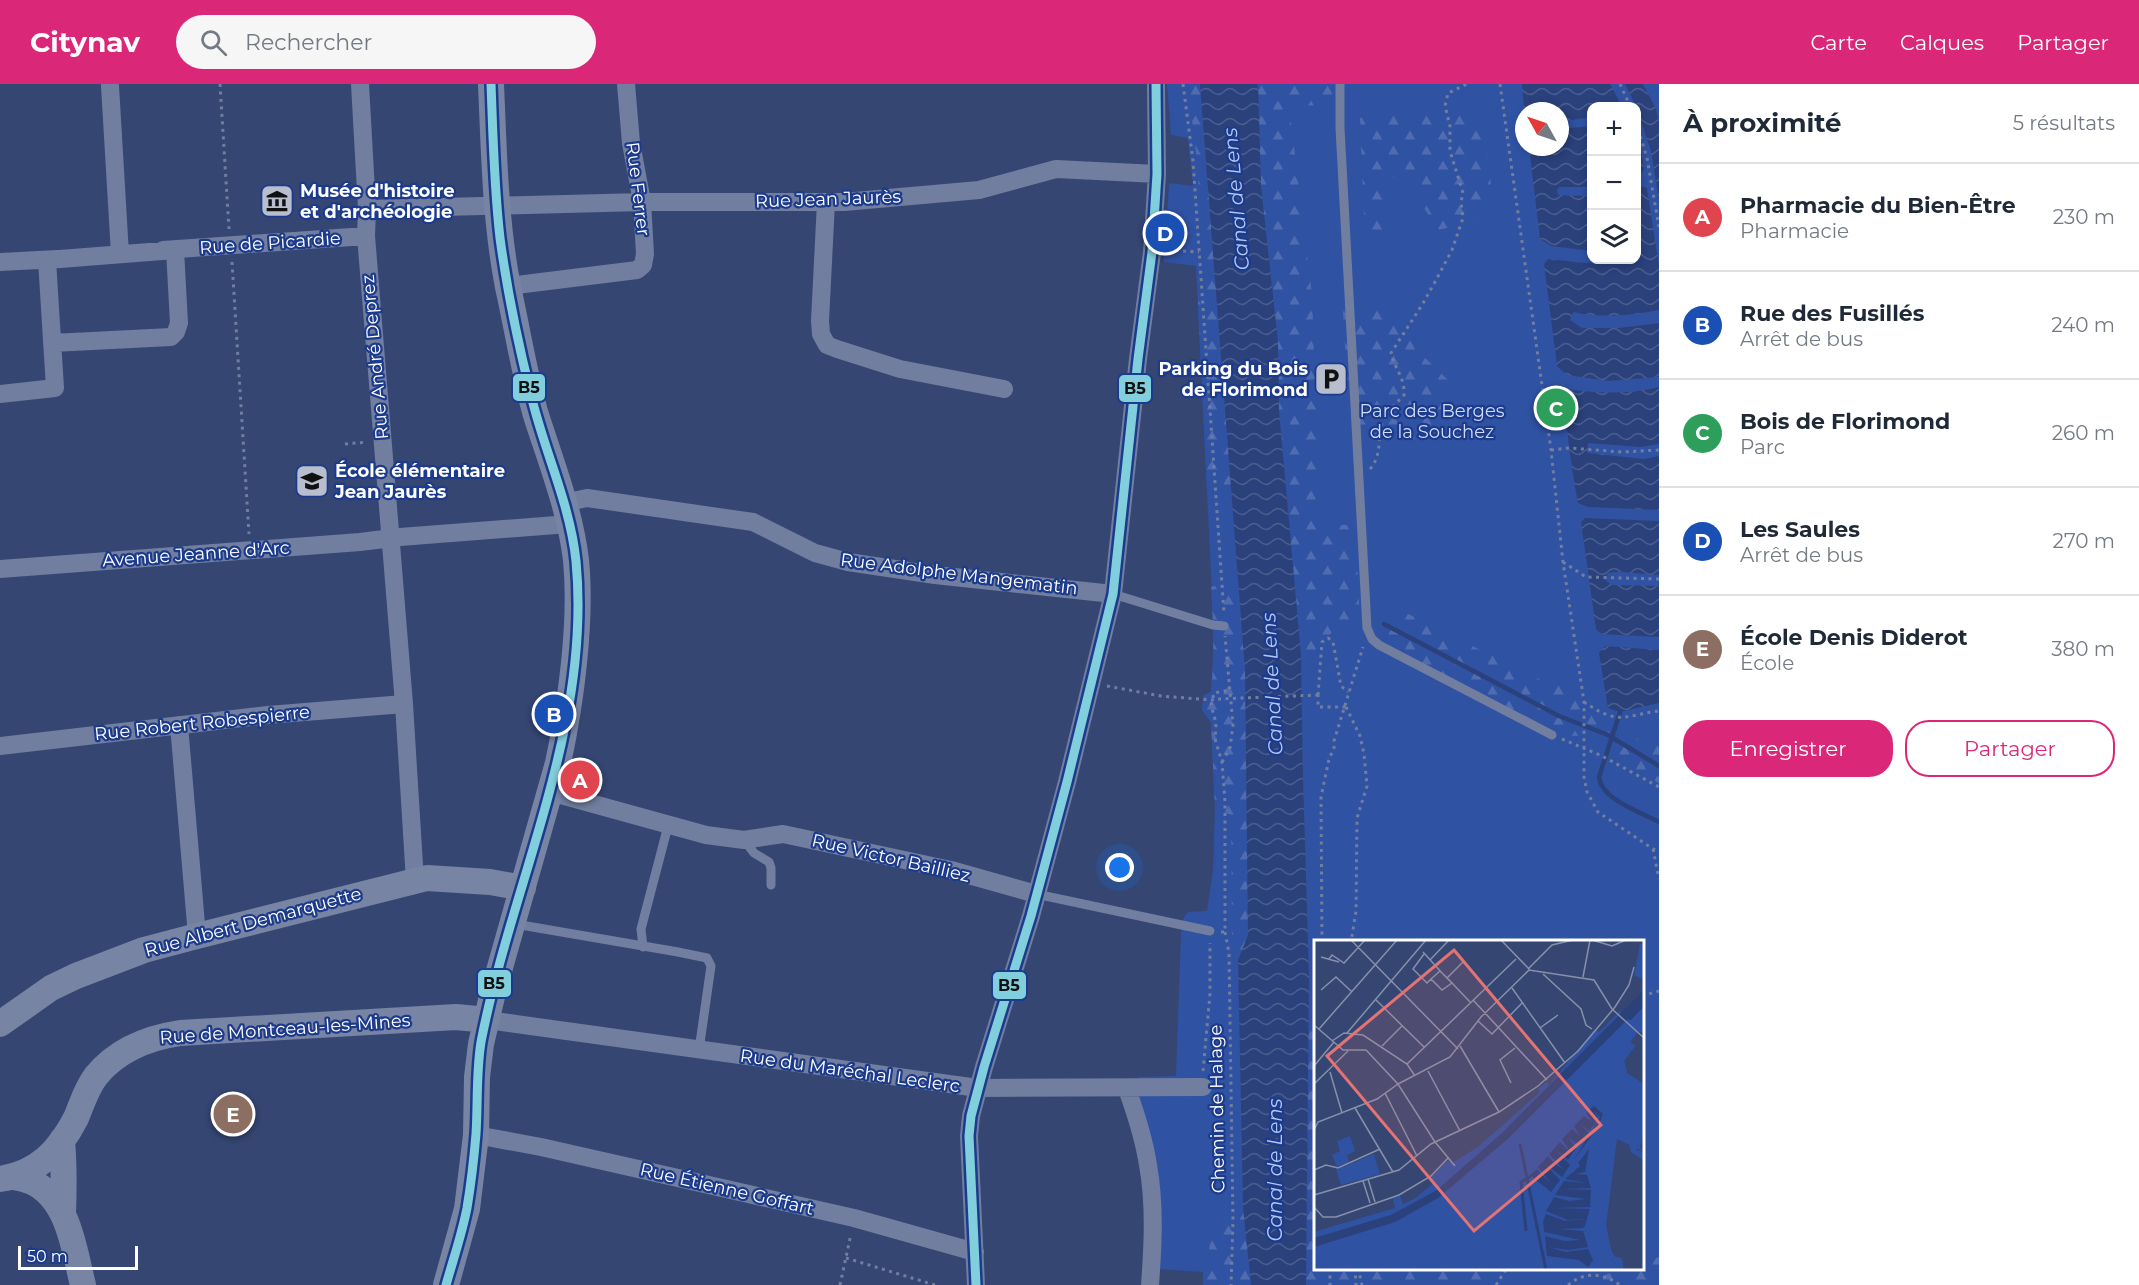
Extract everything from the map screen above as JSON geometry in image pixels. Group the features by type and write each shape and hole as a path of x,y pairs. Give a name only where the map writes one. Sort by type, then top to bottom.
{"main road":[{"path":"446,1285 467,1209 476,1135 477,1077 487,1020 566,728 578,606 576,562 566,513 534,408 501,243 491,84"},
{"name":"Rue Albert Demarquette","path":"0,1024 51,988 76,976 144,950 197,936 414,880 443,878 490,882 523,888"},
{"name":"Rue de Montceau-les-Mines","path":"7,1178 47,1160 76,1117 95,1077 112,1060 146,1040 180,1033 456,1017 487,1020"},
{"name":"Rue de Montceau-les-Mines","path":"62,1140 65,1171 62,1185 63,1213 83,1285"},
{"path":"38,1166 54,1175 62,1185"},
{"name":"Rue de Montceau-les-Mines","path":"7,1178 33,1182 52,1198 63,1213"}],"street":[{"name":"Rue André Deprez","path":"360,84 367,209 366,236 404,704 414,880"},
{"name":"Rue Ferrer","path":"508,285 637,270 642,265 645,254 642,202 631,143 626,84"},
{"path":"976,1285 969,1136 971,1116 1067,782 1113,594 1152,252 1156,174 1155,84"},
{"path":"110,87 120,254"},
{"name":"Rue Jean Jaurès","path":"367,209 642,202 826,202 979,190 1056,169 1156,174"},
{"path":"826,202 820,321 821,334 827,345 900,369 1004,389"},
{"name":"Rue de Picardie","path":"0,262 366,236"},
{"name":"Rue de Picardie","path":"48,260 175,250"},
{"name":"Rue de Picardie","path":"52,343 171,337 176,332 179,323 175,250"},
{"path":"0,394 55,388 48,260"},
{"name":"Rue Adolphe Mangematin","path":"391,538 566,513 587,498 753,522 815,553 848,562 935,575 1113,594"},
{"name":"Avenue Jeanne d'Arc","path":"0,569 391,538"},
{"name":"Rue Robert Robespierre","path":"0,746 268,715 404,704"},
{"path":"179,725 197,936"},
{"name":"Rue Victor Bailliez","path":"550,792 706,835 744,840 783,834 951,870 1036,894"},
{"name":"Rue du Maréchal Leclerc","path":"487,1020 978,1088 1203,1087"},
{"path":"1127,1089 1142,1135 1151,1186 1153,1216 1150,1285"},
{"name":"Rue Étienne Goffart","path":"476,1135 541,1147 854,1218 975,1252"}],"lane":[{"path":"1340,84 1340,128 1358,492 1367,628 1372,639 1379,645 1552,735"},
{"path":"1113,594 1224,626"},
{"path":"643,947 641,929 668,826"},
{"path":"744,840 754,853 768,862 771,868 771,885"},
{"path":"1036,894 1210,932"},
{"path":"513,923 707,958 711,966 699,1050"}],"path":[{"path":"220,84 250,549"},
{"path":"1183,84 1193,160 1220,529 1224,626 1231,690 1233,725 1230,748 1222,762"},
{"path":"1358,492 1366,474 1375,463 1380,445 1381,426 1388,411 1404,395 1404,383 1393,364 1391,353 1422,305 1452,250 1463,218 1461,202 1463,193 1452,162 1450,126 1445,106 1448,93 1467,84"},
{"path":"1500,84 1551,450 1563,562 1584,702 1584,777 1587,792 1592,805 1598,812 1659,851"},
{"path":"1620,84 1628,102"},
{"path":"1641,138 1647,158 1659,227"},
{"path":"1152,252 1161,248 1173,252 1199,252"},
{"path":"345,444 382,441"},
{"path":"1551,450 1569,448 1622,452 1659,450"},
{"path":"1563,562 1586,577 1659,579"},
{"path":"1322,940 1321,797 1329,759 1346,707 1367,628"},
{"path":"1318,695 1322,642 1328,638 1333,642 1341,686 1348,693"},
{"path":"1090,684 1161,696 1212,700 1318,695"},
{"path":"1318,688 1318,707 1346,707"},
{"path":"1212,700 1214,693 1231,690"},
{"name":"Chemin de Halage","path":"1212,700 1211,705 1216,723 1215,739 1222,762 1225,802 1225,932 1229,953 1233,1221 1231,1285"},
{"path":"1584,702 1614,717 1659,711"},
{"path":"1346,707 1360,736 1364,754 1366,786 1357,818 1356,911 1351,940"},
{"path":"1552,735 1602,756 1659,787"},
{"path":"1653,849 1659,879"},
{"path":"1203,1087 1210,994 1210,932 1225,932"},
{"path":"1644,995 1659,991"},
{"path":"840,1285 854,1218"},
{"path":"846,1258 935,1285"},
{"path":"1356,1285 1357,1270"},
{"path":"1357,1270 1362,1285"},
{"path":"1496,1285 1505,1270"},
{"path":"1568,1285 1576,1278 1596,1274 1610,1278 1620,1285"}],"green space":[{"name":"Parc des Berges de la Souchez","path":"1167,84 1659,84 1659,1285 1203,1285 1203,1272 1158,1269 1139,1105 1138,1077 1176,1076 1181,934 1184,917 1188,912 1207,911 1213,870 1215,808 1211,722 1202,710 1204,695 1211,692 1214,635 1196,266 1164,262 1169,183 1193,186 1188,138 1171,135"},
{"path":"1167,84 1200,84 1232,489 1207,491 1198,302 1205,292 1197,161 1189,95 1168,90"},
{"path":"1258,84 1332,84 1332,105 1289,106 1312,295 1320,525 1355,525 1360,622 1332,632 1310,662 1301,655 1279,410 1278,342 1261,186"},
{"path":"1440,111 1485,117 1492,198 1477,221 1438,230 1403,175 1384,178 1384,239 1365,241 1360,118"},
{"path":"1400,309 1417,350 1451,383 1454,434 1351,448 1343,310"},
{"path":"1238,579 1245,670 1248,936 1238,960 1232,940 1231,815 1215,808 1211,722 1202,710 1204,695 1211,692 1212,679 1211,587"},
{"path":"1392,606 1549,684 1566,684 1586,695 1594,717 1653,747 1659,742 1659,783 1612,757 1608,732 1580,721 1580,736 1552,735 1379,645"},
{"path":"1308,1018 1314,1018 1314,1270 1488,1270 1488,1276 1479,1285 1306,1285"},
{"path":"1243,1207 1251,1285 1203,1285 1203,1272 1214,1230"},
{"path":"1659,1257 1659,1285 1573,1285 1620,1270 1644,1270 1644,1262"}],"water":[{"name":"Canal de Lens","path":"1200,84 1258,84 1261,186 1278,342 1279,410 1301,655 1309,977 1306,1285 1251,1285 1243,1207 1238,960 1248,935 1245,670"},
{"path":"1522,84 1610,84 1620,102 1587,102 1587,118 1572,120 1569,120 1569,102 1523,102"},
{"path":"1625,84 1643,84 1656,109 1659,122 1659,201 1651,151 1641,121 1641,102 1634,102"},
{"path":"1587,126 1587,187 1559,187 1557,190 1558,195 1587,196 1587,250 1551,246 1540,239 1530,156 1569,156 1569,128"},
{"path":"1641,151 1644,169 1641,174"},
{"path":"1641,186 1647,188 1659,266 1659,310 1616,315 1573,312 1570,320 1582,328 1619,328 1659,323 1659,377 1609,381 1567,375 1557,366 1544,264 1548,259 1586,263 1641,264"},
{"path":"1659,387 1659,444 1640,447 1588,443 1587,453 1644,459 1659,456 1659,510 1588,507 1578,503 1563,393 1566,389 1612,392"},
{"path":"1585,518 1659,521 1659,575 1614,572 1608,573 1605,580 1612,585 1659,586 1659,637 1601,634 1596,629 1581,522"},
{"path":"1605,646 1659,650 1659,703 1620,712 1608,708 1599,653"}],"waterway":[{"path":"1384,624 1559,716 1608,735 1659,766"},
{"path":"1620,712 1599,777 1601,785 1623,804 1659,822"}],"transit line":[{"name":"B5","path":"446,1285 463,1227 470,1190 476,1134 481,1042 495,982 561,744 572,684 578,623 573,540 563,498 531,395 513,317 503,258 496,200 491,84"},
{"name":"B5","path":"976,1285 969,1136 971,1116 1031,916 1067,782 1113,594 1152,252 1157,174 1156,84"}],"place":[{"name":"Musée d'histoire et d'archéologie","path":"277,201"},
{"name":"Les Saules","path":"1165,233"},
{"name":"Parking du Bois de Florimond","path":"1331,379"},
{"name":"Bois de Florimond","path":"1556,408"},
{"name":"École élémentaire Jean Jaurès","path":"312,481"},
{"name":"Rue des Fusillés","path":"554,714"},
{"name":"Pharmacie du Bien-Être","path":"580,780"},
{"name":"École Denis Diderot","path":"233,1114"}]}
